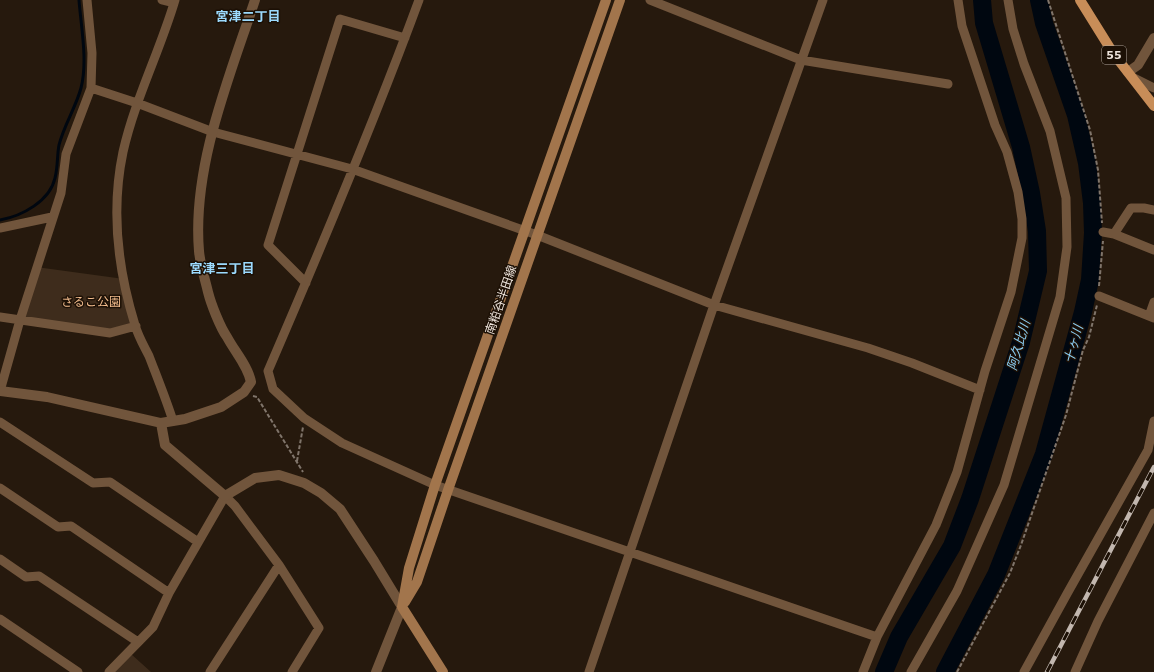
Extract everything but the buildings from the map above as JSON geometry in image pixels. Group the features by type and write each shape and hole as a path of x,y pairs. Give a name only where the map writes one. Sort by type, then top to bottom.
{"main road":[{"name":"南粕谷半田線","path":"402,607 409,568 435,485 606,0"},
{"name":"南粕谷半田線","path":"402,607 417,582 620,0"},
{"name":"55","path":"1080,0 1109,48 1154,106"},
{"path":"402,607 444,672"}],"street":[{"path":"86,0 92,53 91,88 66,154 61,193 20,320 0,391 47,397 161,423 186,419 221,407 244,392 252,382 250,374 226,336 208,294 199,252 199,214 204,165 218,112 255,0"},
{"path":"162,0 175,2 137,103 123,152 119,183 117,232 124,280 136,326 162,388 173,421"},
{"path":"419,0 306,283 268,371 273,389 304,418 342,443 435,485 877,637"},
{"path":"650,0 801,60 948,84"},
{"path":"588,672 714,305 823,0"},
{"path":"863,672 877,637 936,525 956,472 1011,292 1022,238 1022,220 1018,192 1007,152 996,125 962,26 958,0"},
{"path":"911,672 957,591 1004,485 1060,297 1067,247 1066,198 1050,131 1024,64 1013,29 1008,0"},
{"path":"306,283 268,245 340,19 405,38"},
{"path":"1154,38 1138,65 1129,75 1154,88"},
{"path":"91,88 137,103 213,132 352,169 537,235 714,305 868,348 912,363 980,390"},
{"path":"1114,234 1131,208 1154,210"},
{"path":"0,228 52,218"},
{"path":"1102,232 1114,234 1154,250"},
{"path":"1099,296 1151,317 1154,302"},
{"path":"0,317 110,333 136,326"},
{"path":"1024,672 1148,450 1154,421"},
{"path":"0,422 93,482 110,482 198,542"},
{"path":"161,423 165,445 235,506 279,565 320,628 292,672"},
{"path":"109,672 153,627 169,593 225,496 255,478 279,475 304,483 340,509 402,607 376,672"},
{"path":"0,488 58,527 71,526 169,593"},
{"path":"1075,672 1098,621 1154,513"},
{"path":"0,560 26,577 39,576 138,642"},
{"path":"210,672 279,565"},
{"path":"0,620 78,672"}],"path":[{"path":"244,392 257,397 305,475 304,483"},
{"path":"297,462 304,418"}],"green space":[{"name":"さるこ公園","path":"36,267 124,279 136,326 110,333 20,320"},
{"path":"131,654 151,672 115,672"}],"waterway":[{"path":"0,220 17,215 34,206 47,194 55,178 59,145 79,95 83,78 84,55 79,0"},
{"name":"阿久比川","path":"884,672 899,637 952,546 970,499 1021,342 1038,271 1037,231 1031,193 1021,147 984,23 982,0"},
{"name":"十ヶ川","path":"945,672 996,575 1044,454 1083,312 1090,280 1093,233 1092,203 1087,163 1076,115 1044,23 1039,0"}],"railway":[{"path":"1047,672 1154,467"}],"district":[{"name":"宮津二丁目","path":"248,16"},
{"name":"宮津三丁目","path":"222,268"}]}
